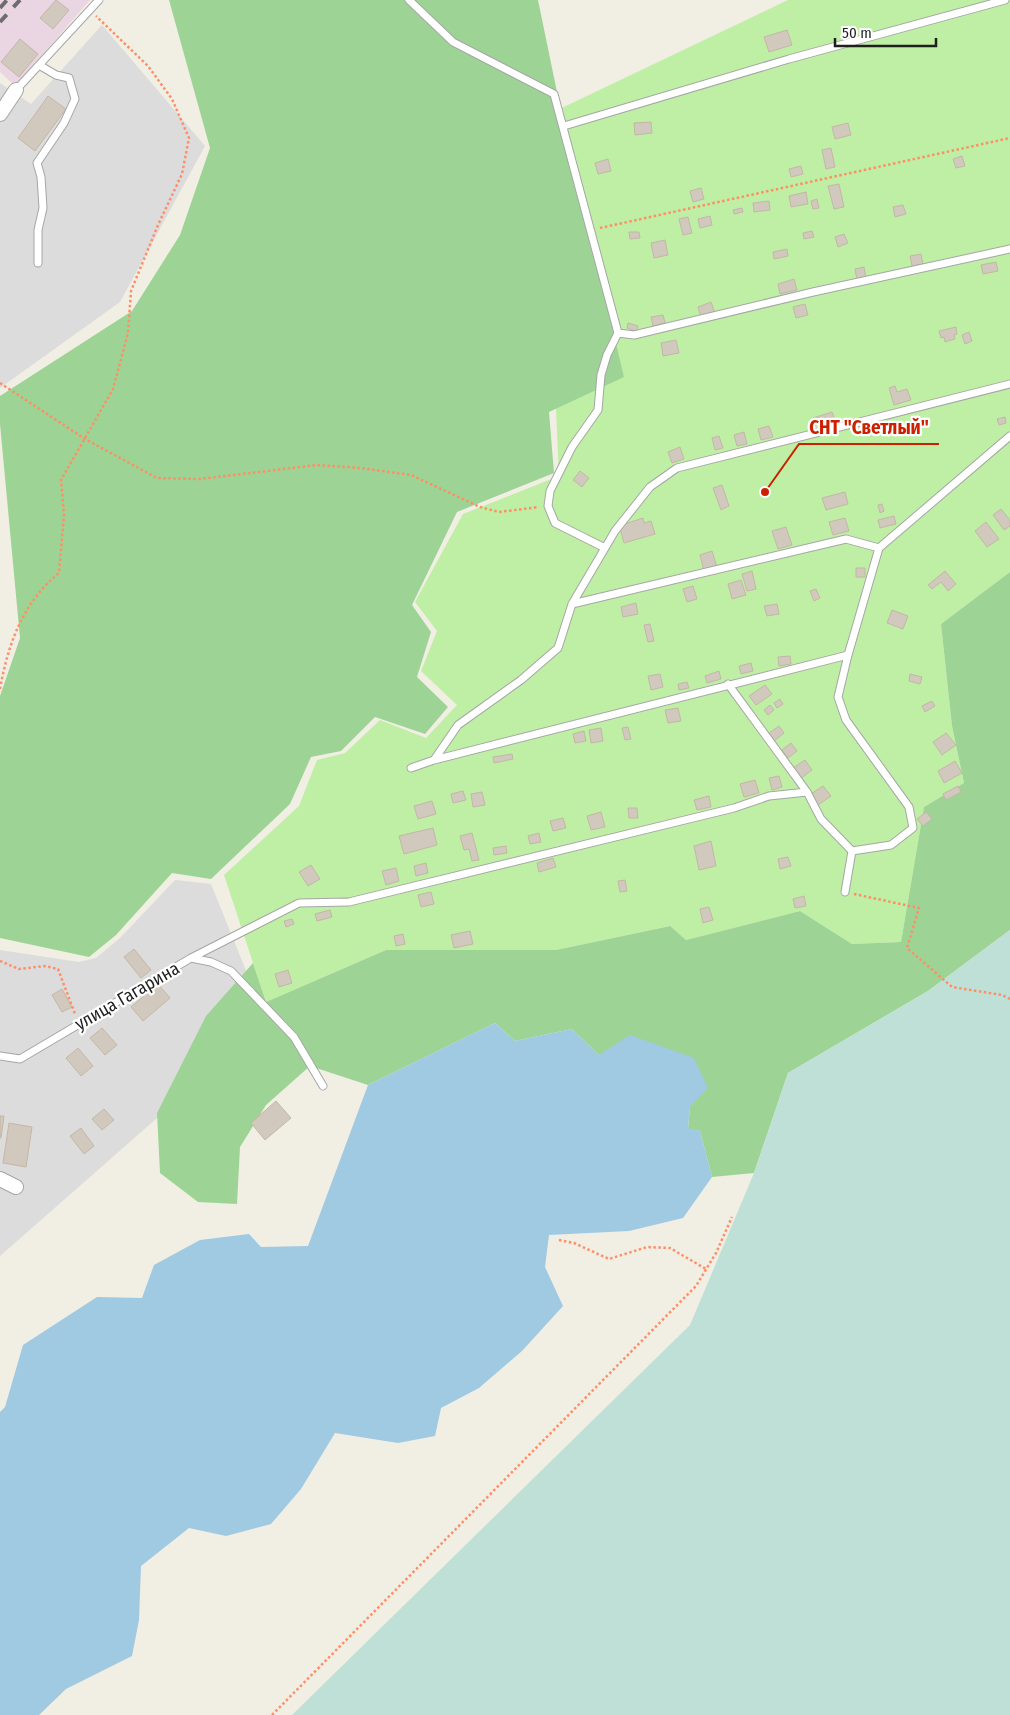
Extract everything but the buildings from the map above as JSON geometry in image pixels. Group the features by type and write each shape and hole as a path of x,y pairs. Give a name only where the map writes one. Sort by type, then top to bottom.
{"street":[{"path":"0,114 16,90"},
{"path":"0,1178 16,1187"}],"lane":[{"path":"16,90 98,0"},
{"path":"409,0 453,42 554,94 618,333 607,355 601,375 598,410 572,447 550,491 548,506 555,523 605,548"},
{"path":"564,126 789,59 1005,0"},
{"path":"38,263 38,230 43,208 41,177 37,164 64,123 75,99 69,78 56,75 39,65"},
{"path":"618,333 634,335 813,292 1010,249"},
{"path":"434,760 458,725 521,680 558,648 572,604 615,531 650,487 676,468 1010,384"},
{"path":"852,851 891,845 913,828 909,807 846,720 838,697 848,655 879,548 1010,436"},
{"path":"572,604 846,539 879,548"},
{"path":"410,768 434,760 728,684 848,655"},
{"path":"728,684 807,792 821,819 852,851"},
{"path":"191,958 299,903 349,902 734,808 769,796 807,792"},
{"path":"845,892 852,851"},
{"name":"улица Гагарина","path":"0,1056 20,1059 191,958 211,962 231,971 294,1037 323,1086"}],"path":[{"path":"0,689 15,629 41,587 59,573 64,515 61,480 114,389 128,333 131,291 158,225 182,174 189,138 172,99 148,66 89,10"},
{"path":"589,230 1010,138"},
{"path":"0,383 85,439 157,478 200,479 316,465 334,466 411,475 480,507 498,512 548,506"},
{"path":"845,892 919,908 907,948 952,987 1002,995 1010,999"},
{"path":"0,961 19,969 45,966 58,969 79,1024"},
{"path":"272,1715 696,1286 732,1217"},
{"path":"559,1240 574,1243 609,1259 647,1247 670,1248 706,1270"}],"shaded area":[{"path":"0,0 90,0 15,86 0,72"},
{"path":"102,25 205,146 120,302 0,388 0,83 31,104"},
{"path":"175,880 211,884 249,978 181,1097 0,1256 0,950 79,962 96,958 120,938"},
{"path":"1010,930 1010,1715 292,1715 690,1325 754,1173 788,1073 928,991"},
{"path":"495,1023 515,1041 572,1029 599,1055 630,1035 694,1058 708,1088 690,1107 688,1128 700,1131 712,1177 683,1218 629,1231 549,1235 545,1267 563,1306 522,1351 479,1388 441,1408 435,1436 398,1443 335,1433 301,1489 271,1524 226,1536 189,1528 141,1566 139,1620 132,1656 66,1689 39,1715 0,1715 0,1412 5,1407 23,1345 97,1297 142,1298 154,1265 200,1240 249,1234 261,1247 308,1246 368,1085"}],"green space":[{"path":"169,0 538,0 564,126 624,377 549,412 554,473 457,512 412,605 431,632 417,677 448,707 425,734 375,717 341,751 311,757 290,804 211,879 172,873 116,935 89,957 0,938 0,696 20,638 0,424 0,396 132,311 180,235 210,148"},
{"path":"788,0 1010,0 1010,572 941,624 952,726 964,783 924,807 901,942 852,944 800,911 686,940 669,926 556,950 386,950 266,1002 224,875 299,806 317,760 345,753 380,720 426,738 457,705 421,671 437,631 415,602 463,514 559,476 556,409 580,350 547,115"},
{"path":"1010,572 1010,930 928,991 788,1073 754,1173 712,1177 700,1131 688,1129 690,1107 599,1055 572,1029 515,1041 495,1023 368,1085 310,1066 266,1105 240,1147 237,1204 198,1202 160,1173 157,1113 206,1016 253,963 266,1002 386,950 556,950 670,926 686,940 800,911 852,944 901,942 924,807 964,783 952,726 941,624"}],"railway":[{"path":"0,8 7,0"},
{"path":"0,22 20,0"}],"place":[{"name":"СНТ \"Светлый\"","path":"765,492"}]}
